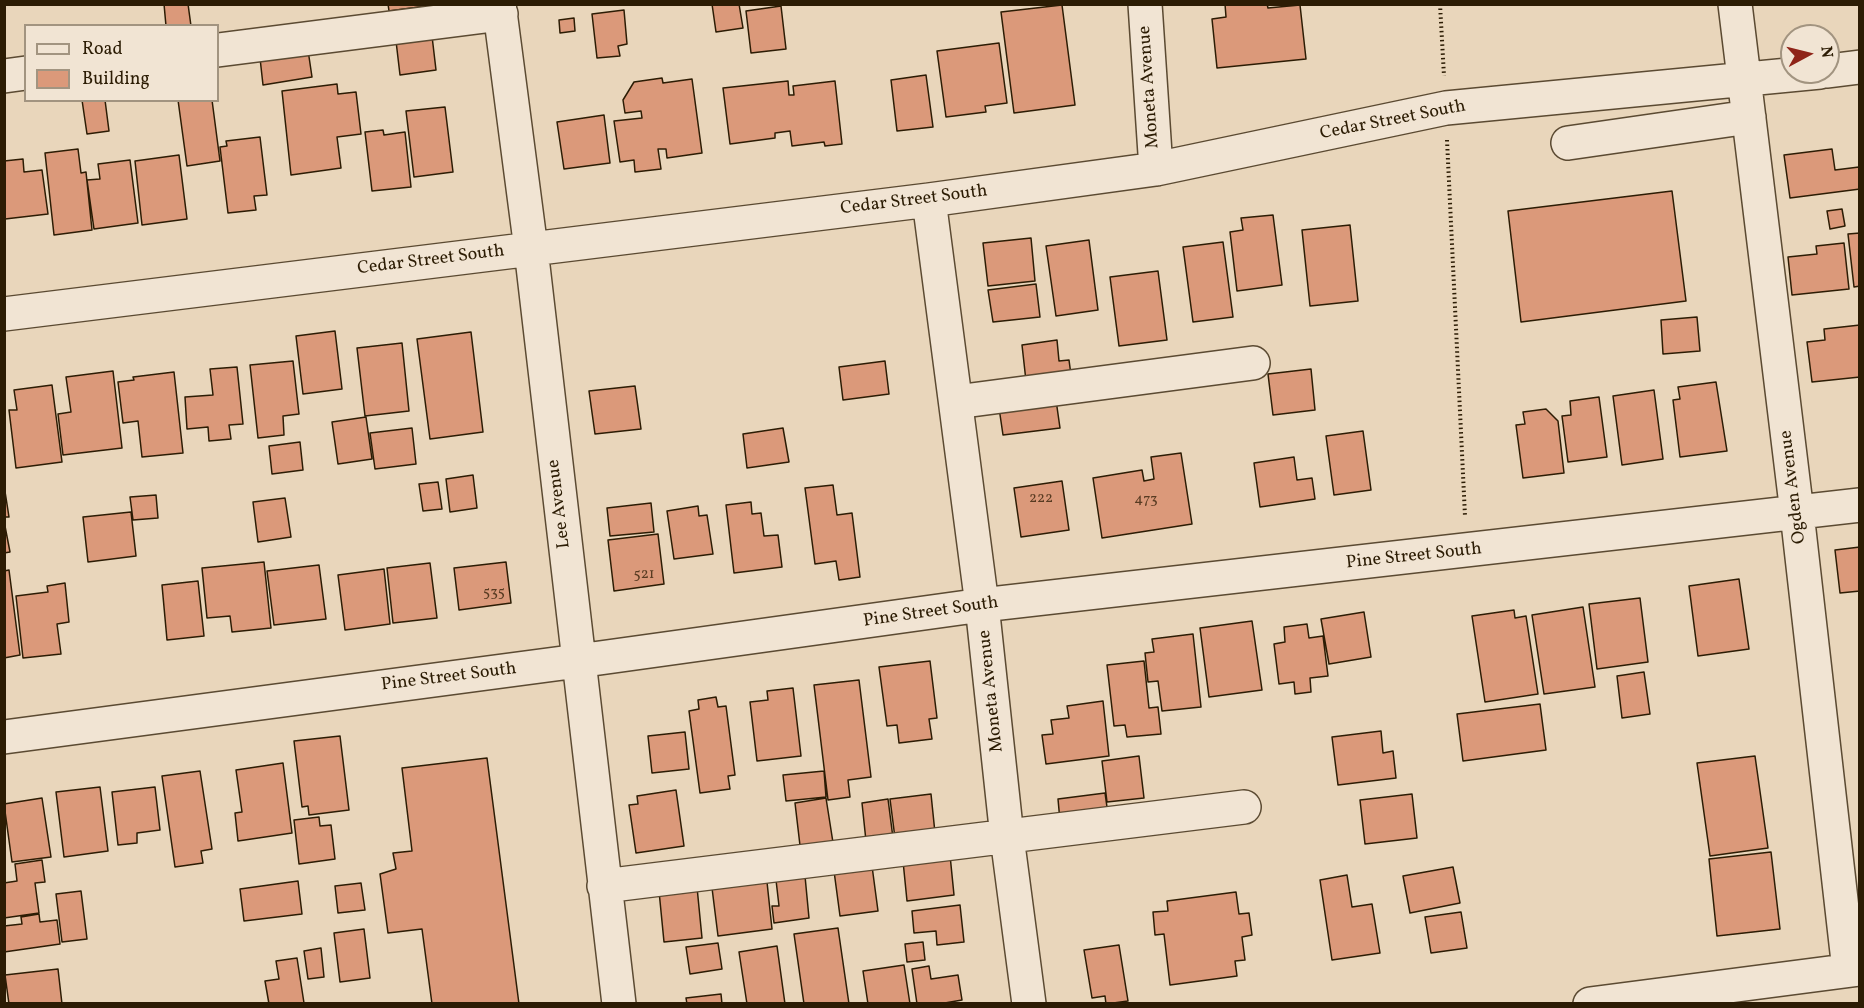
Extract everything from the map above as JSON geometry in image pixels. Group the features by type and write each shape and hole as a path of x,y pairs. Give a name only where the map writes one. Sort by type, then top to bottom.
{"street":[{"name":"Moneta Avenue","path":"1145,4 1156,169"},
{"name":"Ogden Avenue","path":"1735,4 1854,970"},
{"path":"219,50 500,9"},
{"name":"Lee Avenue","path":"500,9 531,249 619,1004"},
{"path":"1840,70 1860,68"},
{"path":"4,76 24,73"},
{"name":"Cedar Street South","path":"4,314 929,200 1156,169 1446,108 1780,77"},
{"path":"1568,142 1749,117"},
{"name":"Moneta Avenue","path":"929,200 982,605 1007,837 1029,1004"},
{"path":"956,402 1253,363"},
{"name":"Pine Street South","path":"4,736 578,661 982,605 1860,505"},
{"path":"604,886 1244,807"},
{"path":"1590,1004 1854,970"}],"path":[{"path":"1440,4 1466,551"}],"building":[{"path":"164,4 188,4 191,24 166,24"},
{"path":"388,4 426,4 427,6 389,11"},
{"path":"712,4 739,4 743,28 716,32"},
{"path":"1225,4 1267,4 1268,8 1300,5 1306,59 1217,68 1212,19 1226,17"},
{"path":"1062,5 1075,105 1014,113 1001,12"},
{"path":"781,6 786,49 751,53 746,11"},
{"path":"624,10 627,44 618,46 620,56 597,58 592,14"},
{"path":"574,18 575,31 560,33 559,20"},
{"path":"432,36 436,70 400,75 396,41"},
{"path":"999,43 1007,103 985,106 986,112 946,117 937,51"},
{"path":"308,50 312,77 263,85 260,58"},
{"path":"926,75 933,127 897,131 891,80"},
{"path":"662,78 663,83 692,79 702,153 667,158 666,149 658,149 661,169 635,172 634,160 620,162 614,121 642,118 641,111 625,113 623,100 634,82"},
{"path":"788,81 789,95 794,95 793,86 835,81 842,144 825,146 824,142 792,146 790,131 775,133 775,138 730,144 723,88"},
{"path":"337,84 338,94 356,92 361,134 337,137 341,168 291,175 282,91"},
{"path":"82,102 105,102 109,131 87,134"},
{"path":"178,102 212,102 220,161 187,166"},
{"path":"445,107 453,172 414,177 406,111"},
{"path":"604,115 610,163 564,169 557,122"},
{"path":"383,130 384,135 405,132 411,187 372,191 365,132"},
{"path":"260,137 267,195 254,196 256,210 228,213 220,147 227,146 226,141"},
{"path":"78,149 81,173 86,172 92,230 54,235 45,153"},
{"path":"1832,149 1835,170 1859,167 1860,189 1790,198 1784,155"},
{"path":"179,155 187,219 142,225 135,161"},
{"path":"23,159 24,172 42,170 48,214 5,219 4,161"},
{"path":"130,160 138,223 94,229 87,180 100,179 98,164"},
{"path":"1672,191 1686,301 1521,322 1508,211"},
{"path":"1842,209 1845,226 1830,229 1827,211"},
{"path":"1273,215 1282,285 1237,291 1230,232 1243,230 1241,218"},
{"path":"1350,225 1358,301 1310,306 1302,230"},
{"path":"1860,233 1860,286 1854,287 1848,234"},
{"path":"1031,238 1035,281 988,286 983,243"},
{"path":"1089,240 1098,310 1056,316 1046,246"},
{"path":"1223,242 1233,317 1193,322 1183,247"},
{"path":"1844,243 1849,289 1792,295 1788,257 1817,254 1816,246"},
{"path":"1158,271 1167,340 1119,346 1110,277"},
{"path":"1036,284 1040,317 993,322 988,290"},
{"path":"1697,317 1700,351 1663,354 1661,320"},
{"path":"1860,325 1860,377 1812,382 1807,342 1825,340 1824,329"},
{"path":"335,331 342,389 303,394 296,336"},
{"path":"471,332 483,432 430,439 417,339"},
{"path":"1057,340 1059,361 1069,360 1071,375 1026,381 1022,345"},
{"path":"402,343 409,411 365,416 357,348"},
{"path":"293,361 299,414 283,416 284,435 258,438 250,365"},
{"path":"885,361 889,394 843,400 839,367"},
{"path":"237,367 243,424 229,425 231,439 209,441 208,427 187,429 185,397 213,395 210,369"},
{"path":"1311,369 1315,410 1273,415 1268,374"},
{"path":"113,371 122,448 63,455 58,414 71,412 66,377"},
{"path":"174,372 183,453 142,457 138,421 123,423 118,382 134,380 133,377"},
{"path":"1716,382 1727,451 1680,457 1673,400 1680,399 1678,387"},
{"path":"52,385 62,462 16,468 9,410 17,410 14,390"},
{"path":"635,386 641,429 595,434 589,391"},
{"path":"1654,390 1663,459 1622,465 1613,396"},
{"path":"1055,393 1060,428 1003,435 998,401"},
{"path":"1599,397 1607,457 1568,462 1562,416 1571,415 1570,401"},
{"path":"1546,409 1558,421 1564,473 1523,478 1516,425 1525,424 1523,412"},
{"path":"366,417 372,459 338,464 332,422"},
{"path":"412,428 416,464 375,469 370,433"},
{"path":"783,428 789,462 747,468 743,434"},
{"path":"1363,431 1371,490 1334,495 1326,436"},
{"path":"300,442 303,470 272,474 269,446"},
{"path":"1181,453 1192,524 1102,538 1093,478 1142,470 1144,481 1154,479 1151,457"},
{"path":"1294,457 1297,480 1312,478 1315,499 1260,507 1254,463"},
{"path":"473,475 477,508 450,512 446,479"},
{"path":"1062,481 1069,530 1021,537 1014,488"},
{"path":"438,482 442,509 423,511 419,484"},
{"path":"4,485 9,517 4,517"},
{"path":"833,485 837,515 852,513 860,577 839,580 836,561 815,564 805,488"},
{"path":"156,495 158,518 133,520 130,497"},
{"path":"285,498 291,537 258,542 253,502"},
{"path":"751,502 752,514 761,513 764,536 778,535 782,567 734,573 726,505"},
{"path":"651,503 654,532 610,536 607,508"},
{"path":"698,506 699,516 707,515 713,554 674,559 667,511"},
{"path":"131,512 136,556 88,562 83,517"},
{"path":"4,521 10,552 4,553"},
{"path":"658,534 664,584 614,591 608,540"},
{"path":"1860,547 1860,591 1840,593 1835,550"},
{"path":"264,562 271,628 232,632 230,616 207,618 202,568"},
{"path":"506,562 511,603 459,610 454,568"},
{"path":"430,563 437,618 393,623 387,568"},
{"path":"319,565 326,619 274,625 267,571"},
{"path":"384,569 390,624 345,630 338,575"},
{"path":"9,570 20,655 4,658 4,571"},
{"path":"1739,579 1749,649 1698,656 1689,586"},
{"path":"198,581 204,636 167,640 162,585"},
{"path":"65,583 69,622 57,624 61,654 23,658 16,596 48,592 47,586"},
{"path":"1640,598 1648,662 1597,669 1589,604"},
{"path":"1583,607 1595,687 1544,694 1532,615"},
{"path":"1514,610 1515,618 1526,616 1538,694 1485,702 1472,616"},
{"path":"1364,612 1371,657 1329,664 1321,619"},
{"path":"1252,621 1262,690 1209,697 1200,628"},
{"path":"1307,624 1309,638 1323,636 1328,676 1310,678 1311,692 1295,694 1294,682 1279,684 1274,644 1285,642 1284,627"},
{"path":"1193,634 1201,707 1162,711 1158,681 1148,682 1145,653 1154,652 1152,639"},
{"path":"930,661 937,718 929,719 932,739 899,743 897,725 887,726 879,667"},
{"path":"1144,661 1149,708 1158,707 1161,734 1127,737 1125,725 1114,726 1107,665"},
{"path":"1644,672 1650,714 1622,718 1617,676"},
{"path":"859,680 871,777 848,780 850,797 828,800 814,685"},
{"path":"793,688 801,756 757,761 750,702 768,700 767,691"},
{"path":"716,697 718,707 726,706 735,775 728,776 730,789 700,793 689,711 699,709 698,700"},
{"path":"1103,701 1109,756 1046,764 1042,735 1053,734 1051,720 1069,718 1067,706"},
{"path":"1540,704 1546,750 1463,761 1457,714"},
{"path":"1381,731 1383,753 1393,751 1396,778 1338,785 1332,737"},
{"path":"685,732 689,769 652,773 648,736"},
{"path":"340,736 349,810 309,815 308,806 302,807 294,741"},
{"path":"1139,756 1144,798 1107,802 1102,761"},
{"path":"1755,756 1768,848 1710,856 1697,763"},
{"path":"487,758 519,1004 432,1004 422,929 388,933 380,874 396,869 393,853 412,851 402,768"},
{"path":"283,763 292,833 238,841 235,813 242,812 236,770"},
{"path":"200,771 212,849 201,851 203,863 175,867 162,776"},
{"path":"824,771 826,797 786,801 783,775"},
{"path":"100,787 108,851 64,857 56,792"},
{"path":"155,787 160,830 137,833 137,843 118,845 112,792"},
{"path":"676,790 684,846 636,853 629,805 638,804 637,796"},
{"path":"1105,793 1108,814 1060,821 1058,799"},
{"path":"931,794 935,833 895,838 890,799"},
{"path":"1412,794 1417,838 1365,844 1360,800"},
{"path":"42,798 51,857 12,862 4,804"},
{"path":"826,798 834,849 801,854 795,803"},
{"path":"888,799 893,838 866,841 862,803"},
{"path":"319,817 320,826 331,825 335,859 299,864 294,820"},
{"path":"1771,852 1780,929 1717,936 1709,859"},
{"path":"950,855 954,895 907,901 903,861"},
{"path":"42,860 45,882 35,883 39,913 4,918 4,883 17,881 15,864"},
{"path":"872,866 878,911 840,916 834,871"},
{"path":"1453,867 1460,903 1410,913 1403,876"},
{"path":"1347,875 1352,907 1372,904 1380,953 1332,960 1320,880"},
{"path":"805,876 809,918 774,923 772,906 779,906 776,880"},
{"path":"298,881 302,914 244,921 240,889"},
{"path":"767,882 772,929 718,936 712,888"},
{"path":"361,883 365,910 338,913 335,886"},
{"path":"697,887 702,938 664,942 659,891"},
{"path":"81,891 87,939 62,942 56,894"},
{"path":"1236,892 1239,914 1249,913 1252,935 1242,937 1245,960 1235,961 1237,976 1170,985 1164,934 1155,935 1153,912 1168,911 1167,901"},
{"path":"960,905 964,942 937,945 936,931 914,933 912,911"},
{"path":"1461,912 1467,948 1431,953 1425,917"},
{"path":"39,914 40,922 57,920 60,944 4,952 4,926 22,924 21,917"},
{"path":"838,928 849,1004 804,1004 794,934"},
{"path":"364,929 370,978 340,982 334,933"},
{"path":"923,942 925,960 907,962 905,944"},
{"path":"718,943 722,969 690,974 686,947"},
{"path":"1119,945 1128,1001 1106,1004 1105,996 1092,998 1084,950"},
{"path":"777,946 785,1004 747,1004 739,952"},
{"path":"321,948 324,977 308,979 304,951"},
{"path":"297,958 304,1003 269,1004 265,981 279,979 276,961"},
{"path":"904,965 910,1004 868,1004 863,971"},
{"path":"929,966 931,979 958,975 962,1000 939,1004 917,1004 912,969"},
{"path":"58,969 62,1004 9,1004 5,975"},
{"path":"721,994 722,1004 687,1004 686,998"}]}
